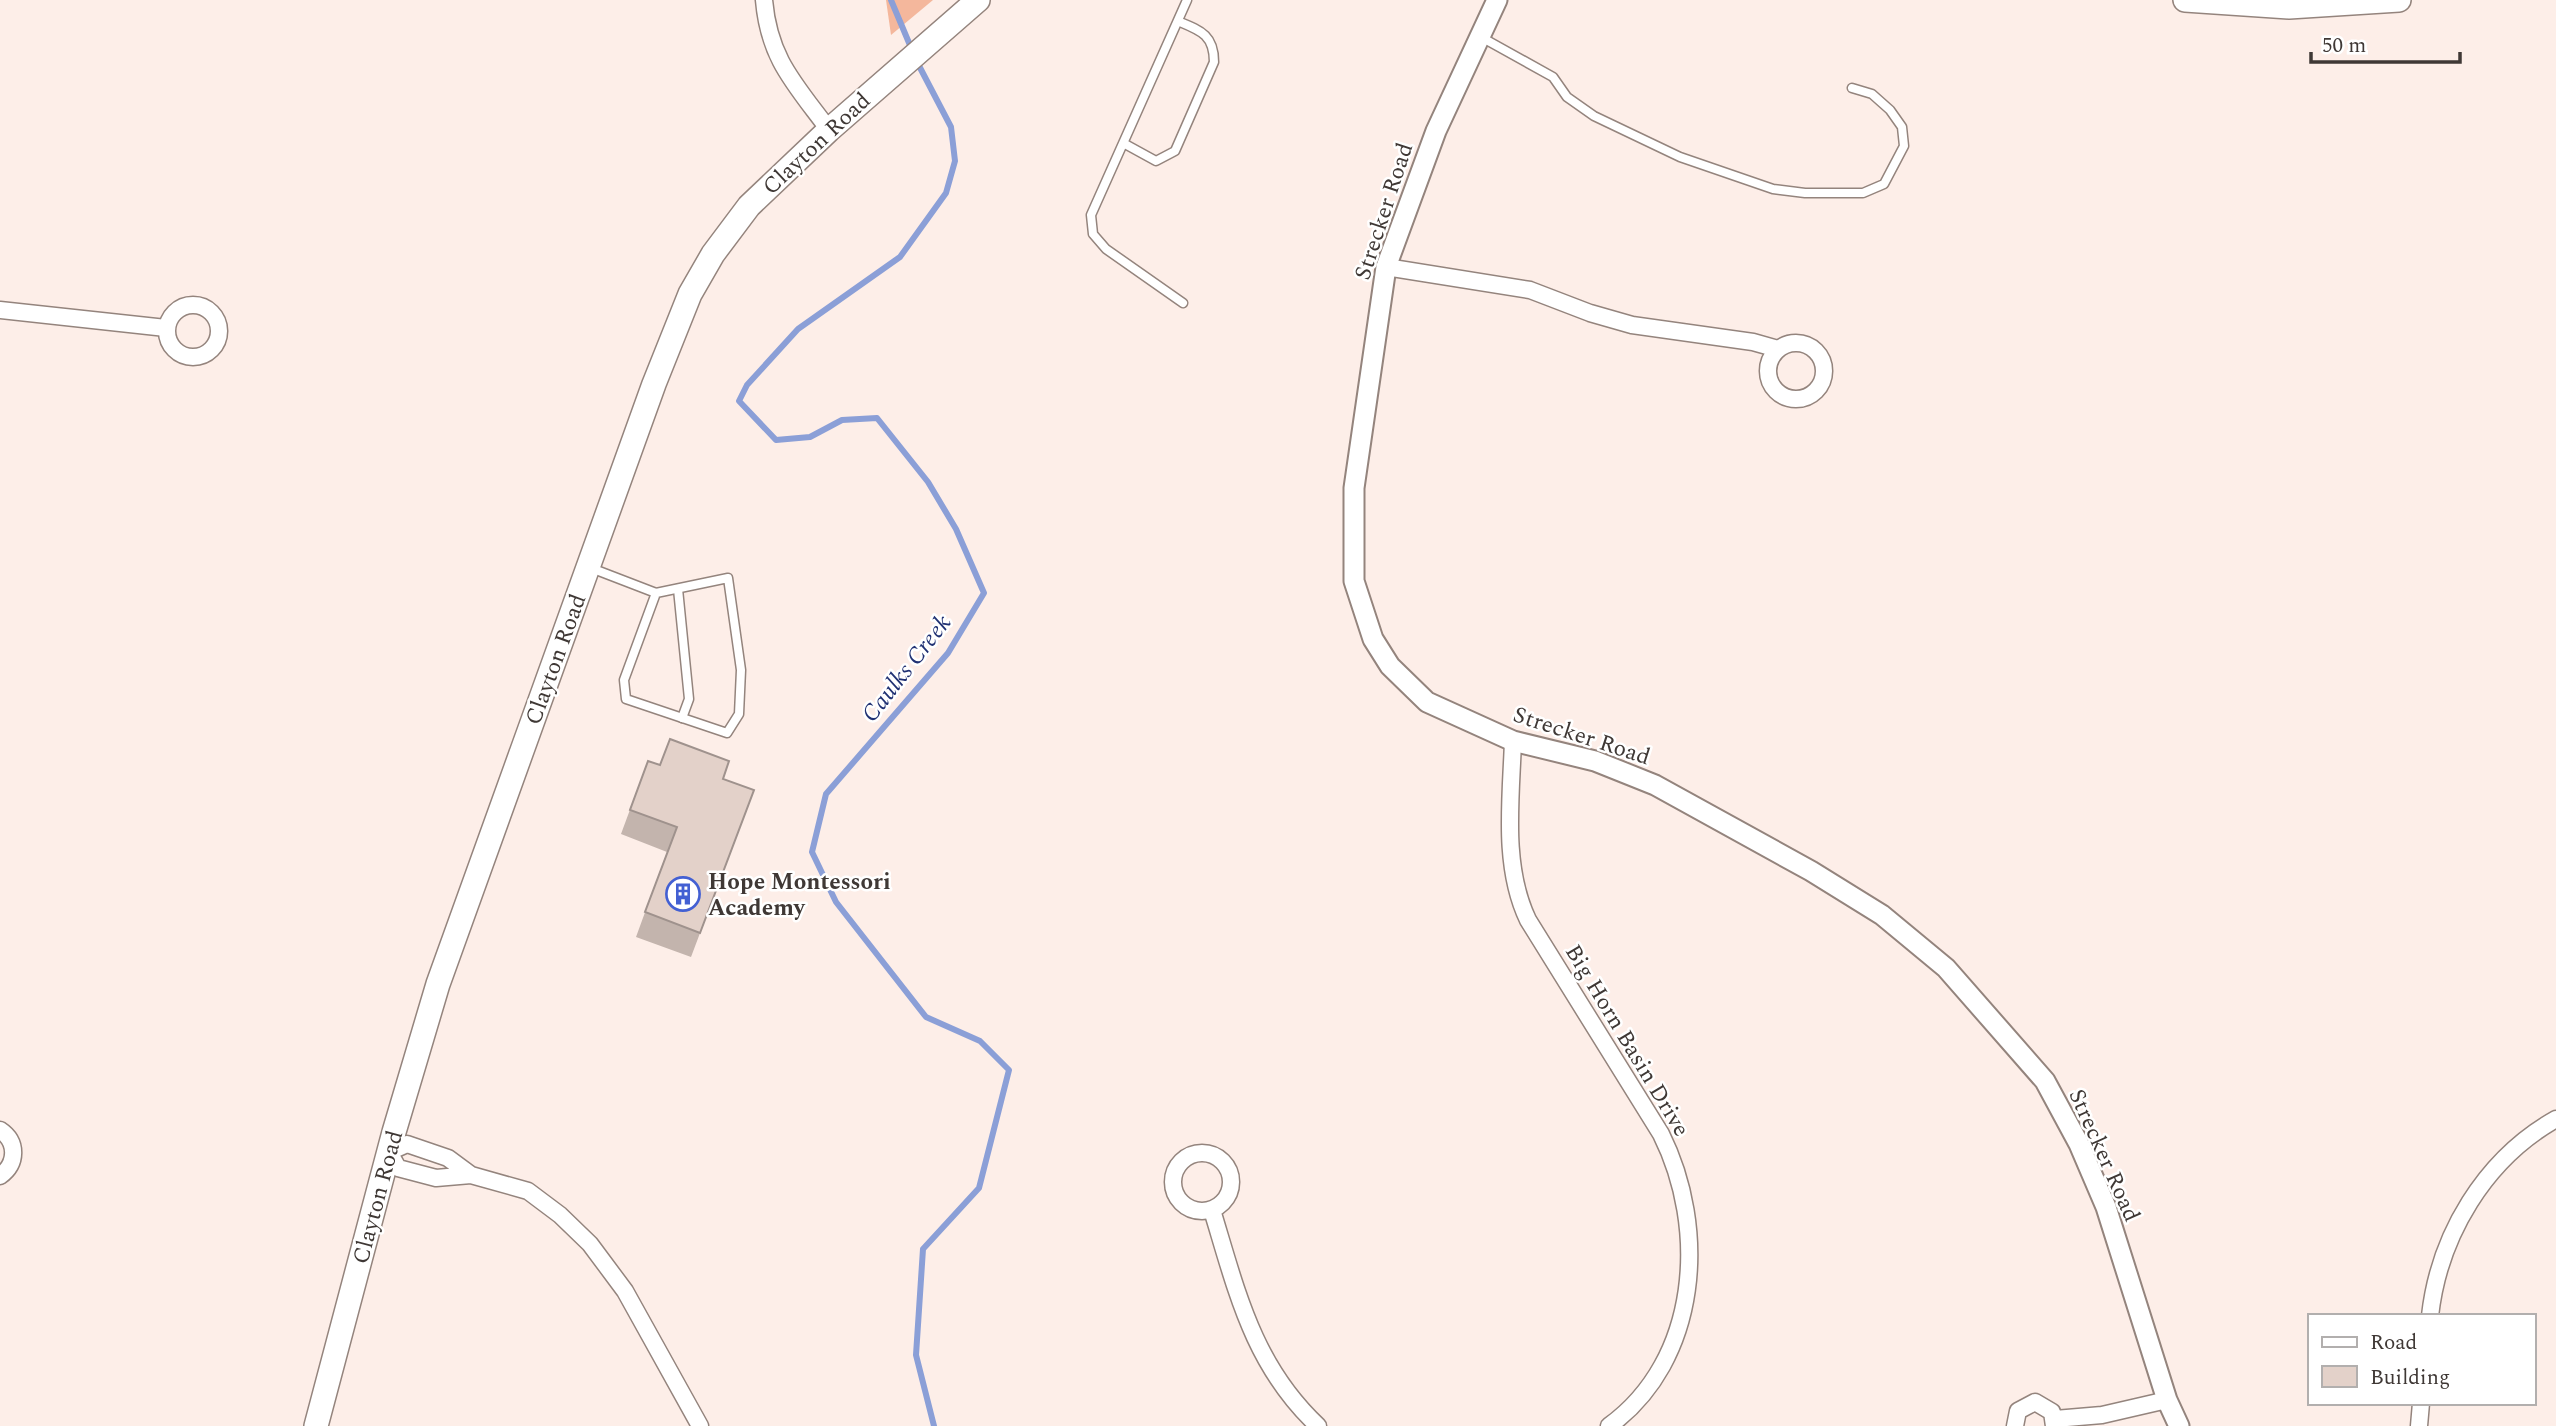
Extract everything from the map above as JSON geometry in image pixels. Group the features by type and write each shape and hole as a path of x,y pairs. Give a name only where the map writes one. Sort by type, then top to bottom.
{"main road":[{"name":"Clayton Road","path":"316,1426 389,1152 438,984 588,567 690,294 749,206 829,130 978,0"},
{"path":"2185,0 2289,7 2399,0"}],"street":[{"path":"764,0 766,28 775,54 829,130"},
{"name":"Strecker Road","path":"1497,0 1436,131 1386,267 1354,488 1357,592 1373,639 1408,685 1427,702 1513,741 1595,761 1655,785 1714,816 1882,915 1946,968 2045,1081 2079,1144 2106,1208 2167,1399 2179,1426"},
{"path":"1386,267 1530,290 1590,313 1632,325 1753,342 1778,349"},
{"path":"0,310 166,328"},
{"name":"Big Horn Basin Drive","path":"1513,741 1511,840 1516,895 1528,920 1661,1133 1677,1165 1684,1196 1691,1260 1685,1304 1655,1380 1629,1411 1609,1426"},
{"path":"2430,1314 2441,1257 2459,1221 2507,1155 2556,1119"},
{"path":"0,1130 10,1139 14,1156 12,1164 0,1176"},
{"path":"471,1175 448,1158 407,1144 389,1152 398,1168 436,1178 471,1175 528,1191 590,1244 625,1291 700,1426"},
{"path":"1212,1210 1244,1316 1266,1362 1299,1408 1318,1426"},
{"path":"2015,1426 2018,1411 2029,1403 2048,1407 2054,1422 2104,1421 2167,1399"},
{"path":"2418,1426 2421,1405"}],"lane":[{"path":"1183,303 1106,248 1093,234 1091,215 1180,22 1187,0"},
{"path":"1125,144 1156,161 1175,151 1214,62 1214,46 1206,33 1180,22"},
{"path":"1481,37 1553,77 1567,97 1606,122 1680,158 1773,188 1805,193 1863,193 1884,184 1904,146 1902,127 1890,110 1872,94 1852,88"},
{"path":"588,567 656,593 728,578 741,670 739,714 727,733 626,699 624,680 656,593"},
{"path":"677,589 689,699 682,718"}],"shaded area":[{"path":"886,0 933,0 891,35"}],"building":[{"name":"Hope Montessori Academy","path":"670,739 729,761 723,779 754,790 700,933 645,912 677,827 630,810 648,761 660,765"}],"waterway":[{"name":"Caulks Creek","path":"891,0 912,50"},
{"name":"Caulks Creek","path":"916,60 951,127 955,161 946,193 900,257 798,329 747,385 739,401 776,440 810,437 842,420 877,418 928,482 956,529 984,593 948,653 826,794 812,852 836,902 926,1017 980,1041 1009,1070 979,1188 923,1249 916,1355 934,1426"}],"place":[{"name":"Hope Montessori Academy","path":"683,894"}]}
